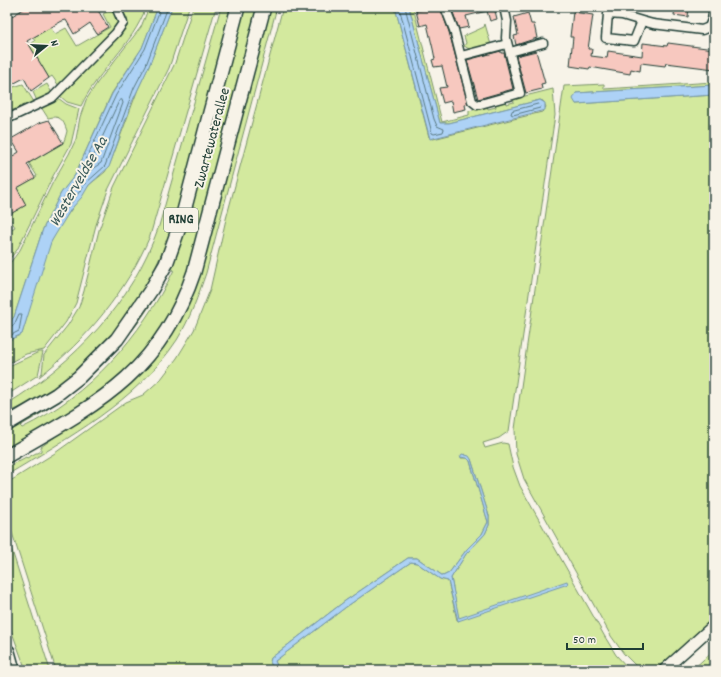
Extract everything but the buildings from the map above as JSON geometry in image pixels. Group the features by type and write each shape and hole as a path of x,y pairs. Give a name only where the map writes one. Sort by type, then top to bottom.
{"highway":[{"path":"7,652 12,670"}],"main road":[{"name":"Zwartewaterallee","path":"7,424 56,395 84,372 117,339 151,290 166,264 181,222 238,7"},
{"name":"Zwartewaterallee","path":"7,456 64,422 119,386 157,345 171,324 182,304 194,272 264,7"}],"street":[{"path":"7,117 49,100 55,95 122,26 122,19 116,7"},
{"path":"445,7 454,30 472,101 477,105 520,93 506,38 507,20 504,7"},
{"path":"642,21 634,41 606,38 608,14 622,15 642,21 702,30 709,27 713,20 714,7"},
{"path":"461,56 544,43"},
{"path":"664,670 714,625"}],"green space":[{"path":"120,7 146,7 133,33 96,81 81,106 67,102 60,96 127,27 127,18"},
{"path":"149,7 158,7 142,48 112,93 75,175 61,193 43,229 14,317 7,325 7,267 20,250 53,182 69,154 76,139 80,117 86,100 97,83 141,27"},
{"path":"172,7 189,7 169,68 108,190 96,225 76,303 66,322 44,350 26,354 7,364 7,341 22,334 46,252 58,228 89,185 105,172 110,164 138,89 149,66"},
{"path":"193,7 216,7 150,236 129,276 104,313 73,347 39,377 42,373 44,355 68,325 79,307 99,230 114,187 175,63"},
{"path":"221,7 232,7 176,216 155,268 127,315 91,358 71,376 48,393 7,413 7,404 56,369 78,350 98,328 117,305 148,254 159,226"},
{"path":"243,7 259,7 186,279 165,323 140,357 103,390 62,417 7,449 7,430 40,411 154,295","holes":["171,268 174,270 146,318 111,362 69,399 46,415 22,428 20,426 67,395 108,359 142,316"]},
{"path":"270,7 277,7 206,273 182,332 161,362 122,400 54,447 7,475 7,467 41,451 41,447 75,422 167,340"},
{"path":"283,7 395,7 429,137 433,139 542,112 546,107 543,101 540,100 449,123 440,123 409,7 413,7 442,122 469,115 469,111 487,106 488,109 496,107 495,104 505,101 506,104 514,102 513,99 553,89 555,115 509,431 499,438 483,443 485,448 503,443 508,444 513,467 520,486 605,637 616,655 630,670 279,670 275,661 346,607 411,562 417,563 440,579 448,581 457,620 459,621 451,578 466,554 485,534 489,525 489,516 471,459 464,454 461,458 467,458 470,461 488,522 482,534 467,549 449,573 443,576 417,558 408,558 345,601 271,658 270,662 274,670 56,670 7,517 7,483 55,453 126,402 143,395 161,379 177,358 194,330 210,290 226,219"},
{"path":"112,9 118,19 117,26 59,86 52,76 49,78 29,45 35,41 33,38 50,27 55,34 66,28 77,46 110,27 103,14"},
{"path":"485,24 491,45 471,50 464,46 466,43 464,36 484,27"},
{"path":"714,82 714,85 576,93 576,104 714,95 714,620 659,670 640,670 624,654 611,636 524,479 516,454 515,429 564,86 604,84 604,89"},
{"path":"23,84 34,102 13,110 7,110 7,89"},
{"path":"47,84 52,93 37,101 33,92"},
{"path":"58,98 66,104 79,109 71,144 53,176 17,250 7,262 7,232 15,227 8,215 26,205 17,188 37,176 29,163 63,143 67,131 64,123 60,119 55,117 48,118 41,107"},
{"path":"39,352 43,352 38,375 7,395 7,367"},
{"path":"7,535 50,670 26,670 7,619"},
{"path":"714,650 714,670 692,670"}],"water":[{"name":"Westerveldse Aa","path":"158,7 172,7 149,66 132,102 109,167 89,185 82,197 71,209 51,242 22,334 7,341 7,325 14,317 43,229 61,193 75,175 112,94 142,48"},
{"path":"395,7 409,7 440,123 449,123 540,100 545,103 545,110 430,139"},
{"path":"714,85 714,95 576,104 573,99 576,93"},
{"path":"462,454 469,456 471,459 489,516 489,525 485,534 466,554 451,578 459,618 567,581 568,584 458,621 448,581 440,579 417,563 411,562 346,607 275,661 279,670 274,670 270,662 271,658 345,601 408,558 417,558 443,576 449,573 467,549 482,534 488,522 470,461 467,458 460,457"}]}
